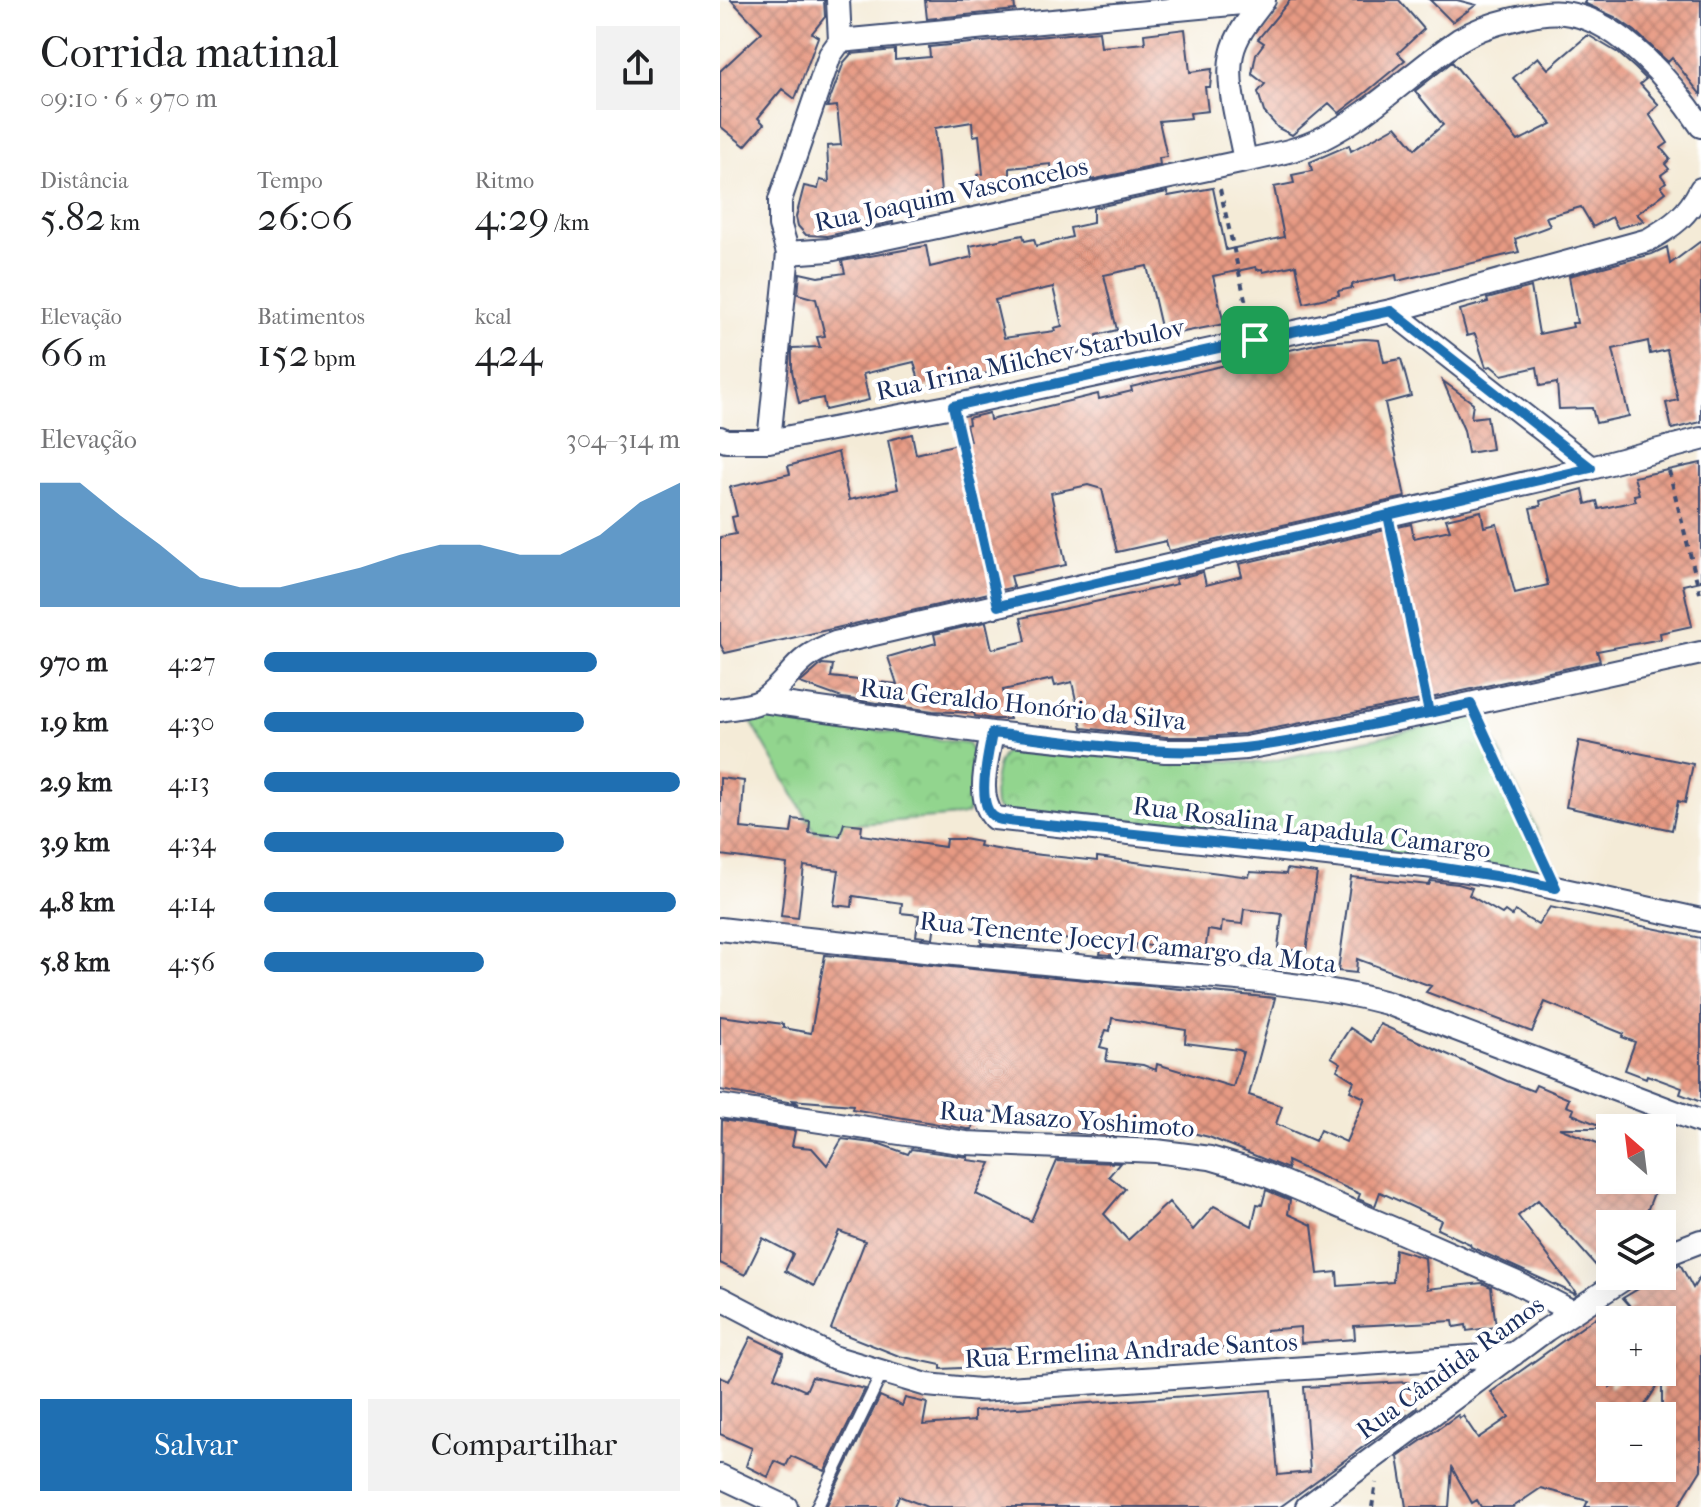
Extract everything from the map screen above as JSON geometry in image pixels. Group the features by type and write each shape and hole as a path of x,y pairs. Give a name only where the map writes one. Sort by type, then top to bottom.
{"street":[{"path":"838,0 840,41 1264,0"},
{"path":"1264,0 1240,34 1232,54 1229,75 1245,161 1319,141 1386,98 1462,38 1496,24 1539,13 1571,14 1601,25 1625,41 1672,86 1701,126"},
{"name":"Rua Joaquim Vasconcelos","path":"840,41 830,55 780,200 780,226 788,253 829,250 1245,161"},
{"name":"Rua Irina Milchev Starbulov","path":"722,441 769,441 953,406 1391,311 1648,240 1676,225 1692,207 1701,189"},
{"path":"769,441 788,253"},
{"path":"1391,311 1591,468"},
{"name":"Rua Geraldo Honório da Silva","path":"762,701 799,661 816,650 1591,468 1701,439"},
{"name":"Rua Geraldo Honório da Silva","path":"720,710 762,701 992,733 1165,751 1204,751 1246,748 1429,713 1701,653"},
{"name":"Rua Rosalina Lapadula Camargo","path":"992,733 983,791 994,818 1399,861 1514,879 1701,920"},
{"name":"Rua Tenente Joecyl Camargo da Mota","path":"720,929 1340,991 1387,1003 1701,1122"},
{"name":"Rua Masazo Yoshimoto","path":"720,1106 966,1143 1156,1151 1210,1158 1261,1173 1515,1282 1573,1312"},
{"path":"1676,1251 1701,1241"},
{"name":"Rua Cândida Ramos","path":"1307,1507 1514,1354 1607,1290"},
{"name":"Rua Ermelina Andrade Santos","path":"720,1298 811,1347 882,1373 927,1385 1004,1390 1514,1354"},
{"path":"720,1476 786,1507"}],"lane":[{"path":"817,1507 882,1373"}],"path":[{"path":"1215,168 1255,340"},
{"path":"953,406 998,606"},
{"path":"1663,449 1701,597"},
{"path":"1388,515 1429,713"},
{"path":"1471,704 1556,888"}],"green space":[{"path":"1482,714 1561,881 1003,813 995,806 997,768 1008,749 1263,763"},
{"path":"771,715 968,744 973,753 970,808 967,814 960,816 858,824 846,831 815,832 750,720"}],"building":[{"path":"731,0 824,0 825,17 812,33 818,37 795,99 782,89 758,118 764,124 745,146 720,126 720,71 762,32"},
{"path":"925,0 1014,0 1015,10 927,19"},
{"path":"1290,0 1399,0 1424,29 1398,53 1405,60 1365,93 1339,113 1329,103 1292,135 1278,128 1264,112 1258,92 1265,84 1252,74 1256,54 1264,43 1258,39"},
{"path":"1430,0 1457,0 1476,5 1452,22"},
{"path":"1586,0 1701,0 1701,95 1672,58 1668,62 1635,31 1615,17 1584,3"},
{"path":"1185,29 1190,72 1212,69 1210,87 1205,87 1208,111 1190,113 1191,118 1159,121 1167,157 1159,158 1160,165 1091,180 1090,173 1052,176 1051,164 1010,168 1010,190 979,194 977,175 983,174 979,135 973,136 972,122 935,128 942,204 891,209 893,222 827,236 806,235 798,226 796,217 804,186 818,189 820,180 829,182 827,146 841,145 837,106 827,107 844,62 851,54 895,50 895,60 930,57 929,47 1099,31 1101,47 1145,43 1144,34"},
{"path":"1588,35 1618,53 1646,79 1640,84 1659,105 1649,114 1668,143 1661,148 1670,159 1665,164 1669,169 1661,175 1666,182 1661,186 1666,192 1637,214 1644,221 1618,228 1612,217 1593,227 1581,207 1546,217 1550,226 1515,239 1519,252 1397,281 1396,275 1352,284 1352,288 1338,291 1339,295 1304,303 1296,265 1263,272 1256,267 1213,276 1224,324 1163,336 1147,266 1104,275 1117,330 1097,335 1100,348 921,388 914,362 863,374 869,400 825,410 823,398 799,403 792,371 792,348 820,347 817,337 825,336 816,299 798,294 800,273 818,277 845,273 842,261 926,246 930,267 972,257 970,246 1023,235 1025,241 1034,239 1036,246 1072,237 1070,228 1093,223 1093,208 1167,192 1168,196 1213,188 1226,250 1284,237 1274,187 1294,183 1292,175 1312,171 1310,162 1349,145 1351,151 1396,126 1415,149 1443,125 1415,91 1452,62 1518,141 1552,124 1513,78 1538,57 1548,69","holes":["1053,287 1062,326 1054,328 1055,331 1004,338 995,300"]},
{"path":"1701,241 1701,422 1672,429 1666,403 1678,400 1667,350 1650,354 1648,341 1613,349 1629,416 1596,423 1592,408 1559,409 1557,383 1540,386 1537,367 1502,375 1491,366 1486,367 1475,334 1467,336 1460,310 1531,287 1539,334 1573,327 1572,323 1577,323 1569,276 1652,254 1667,247 1670,264"},
{"path":"1379,340 1384,362 1401,359 1411,396 1385,403 1405,497 1169,551 1166,541 1117,552 1102,489 1088,485 1051,493 1066,565 1011,576 1014,587 929,607 725,653 720,644 720,537 736,534 732,517 737,516 730,487 790,474 788,466 838,452 849,500 898,489 888,440 912,434 916,454 970,441 966,425 969,424 968,418 989,413 990,420 1098,394 1099,399 1132,391 1131,387 1324,342"},
{"path":"1443,381 1473,403 1471,418 1487,416 1492,449 1468,453 1464,430"},
{"path":"1701,463 1701,581 1683,585 1692,626 1660,633 1661,639 1597,651 1600,661 1244,734 1204,737 1166,737 1082,728 1072,682 1055,686 1053,679 1003,690 1010,719 842,698 800,683 822,664 833,665 831,677 897,684 888,657 936,643 934,634 986,622 992,649 1026,641 1021,618 1177,584 1175,579 1203,572 1206,585 1242,576 1239,564 1411,524 1414,538 1450,530 1446,519 1481,511 1484,527 1497,524 1515,593 1548,585 1530,508 1541,506 1540,501 1583,489 1586,504 1597,501 1599,509 1636,501 1634,495 1639,494 1634,477"},
{"path":"1579,741 1693,764 1685,803 1678,801 1672,830 1566,807"},
{"path":"720,778 744,781 741,828 791,833 793,819 810,821 809,833 840,836 844,823 862,825 861,835 945,847 946,839 963,839 980,842 979,846 1014,852 1097,861 1097,857 1249,877 1250,872 1286,874 1287,869 1317,873 1306,952 1278,948 1282,914 1244,909 1242,924 1222,922 1221,932 1208,930 1205,953 1136,944 1135,948 1118,946 1118,956 1100,954 1102,945 1030,934 1028,947 981,943 983,929 935,922 933,938 916,936 919,915 901,913 902,903 853,896 852,907 834,905 839,870 804,866 798,918 781,916 787,864 720,855"},
{"path":"1351,877 1429,885 1431,881 1458,884 1472,888 1469,895 1502,914 1505,911 1512,916 1515,911 1538,925 1550,907 1701,938 1701,1102 1680,1094 1682,1088 1625,1070 1635,1042 1622,1037 1624,1034 1545,1002 1532,1032 1426,992 1431,986 1357,959 1356,973 1338,971"},
{"path":"825,955 1275,998 1249,1095 1282,1106 1276,1124 1315,1141 1320,1130 1346,1142 1365,1098 1350,1091 1354,1081 1337,1070 1341,1063 1331,1057 1350,1028 1371,1042 1380,1024 1507,1081 1533,1091 1536,1085 1569,1099 1566,1106 1574,1109 1572,1114 1596,1124 1596,1128 1559,1128 1596,1143 1596,1194 1654,1194 1647,1210 1596,1210 1596,1266 1538,1200 1518,1216 1575,1294 1471,1247 1437,1229 1441,1220 1380,1192 1375,1206 1358,1199 1360,1194 1287,1161 1288,1169 1209,1137 1164,1126 1161,1136 1069,1133 1062,1132 1063,1124 975,1109 972,1129 967,1129 852,1109 853,1105 791,1100 799,1104 720,1090 720,1016 783,1024 783,1028 811,1033","holes":["1112,1018 1186,1030 1185,1043 1243,1052 1233,1087 1157,1064 1156,1070 1143,1065 1106,1061 1108,1049 1100,1047 1106,1030 1110,1031"]},
{"path":"722,1120 795,1131 792,1146 812,1148 827,1165 842,1139 880,1144 908,1154 911,1149 991,1163 976,1194 1031,1221 1057,1161 1120,1163 1109,1176 1125,1189 1104,1214 1128,1240 1169,1202 1193,1230 1214,1206 1252,1226 1257,1204 1262,1205 1266,1190 1290,1200 1288,1214 1312,1225 1318,1274 1337,1272 1338,1286 1393,1282 1395,1249 1425,1258 1427,1289 1482,1283 1491,1287 1496,1327 1467,1331 1466,1325 1454,1327 1453,1321 1354,1326 1355,1339 1301,1343 1300,1327 1266,1330 1267,1345 1031,1363 1030,1347 980,1350 981,1367 941,1369 941,1365 899,1356 831,1329 865,1241 839,1231 814,1286 785,1271 793,1254 763,1238 745,1275 720,1263"},
{"path":"1680,1264 1693,1288 1701,1275 1701,1470 1678,1507 1585,1507 1588,1501 1541,1488 1513,1507 1481,1507 1477,1500 1472,1503 1452,1468 1449,1507 1406,1507 1398,1457 1458,1415 1460,1418 1463,1416 1478,1438 1509,1417 1491,1392 1595,1318 1596,1386 1657,1386 1647,1402 1596,1402 1596,1482 1676,1482 1676,1402 1662,1402 1662,1386 1676,1386 1676,1306 1630,1306 1623,1298 1636,1290 1676,1290 1676,1266"},
{"path":"751,1337 784,1353 774,1377 806,1391 812,1377 865,1389 825,1471 791,1456 786,1466 775,1461 768,1477 746,1466 752,1448 720,1434 720,1377 729,1381"},
{"path":"1408,1382 1417,1408 1280,1507 927,1507 899,1496 894,1507 826,1507 880,1396 902,1406 905,1398 927,1403 923,1425 974,1421 974,1411 1271,1390 1278,1475 1310,1472 1304,1387"}],"route":[{"path":"1255,340 953,406 998,606 1388,515 1409,614 1429,713 1471,704 1556,888 1399,861 1008,821 994,818 988,810 983,791 992,733 1165,751 1204,751 1246,748 1429,713 1388,515 1591,468 1391,311 1255,340"}]}
